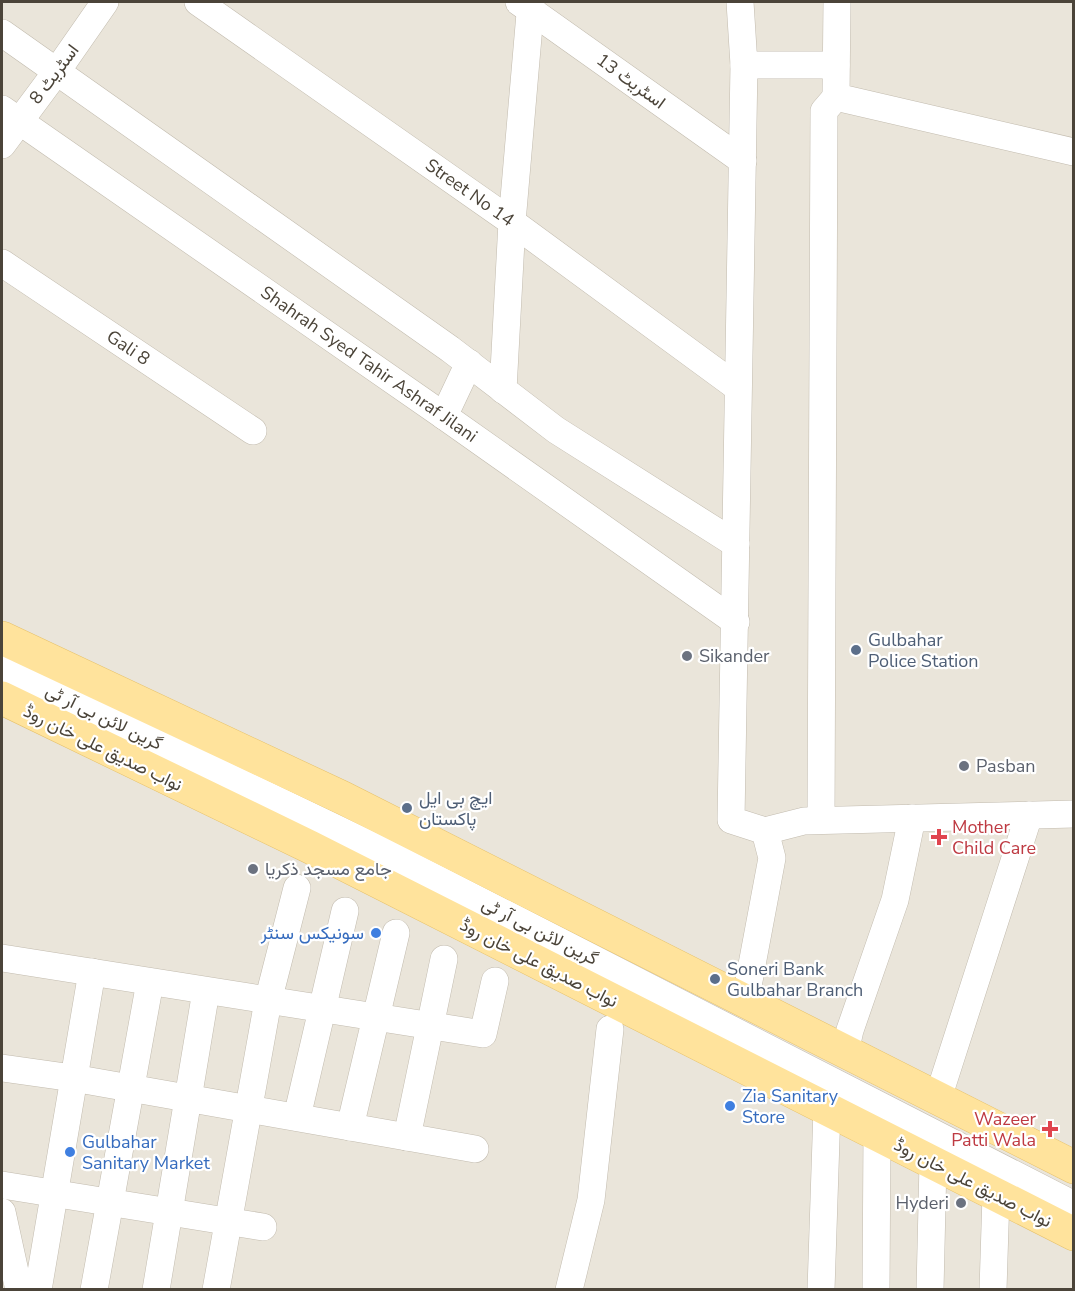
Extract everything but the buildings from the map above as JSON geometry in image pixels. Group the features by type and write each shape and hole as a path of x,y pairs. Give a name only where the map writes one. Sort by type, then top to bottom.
{"main road":[{"path":"2,638 343,798 1074,1167"},
{"name":"نواب صدیق علی خان روڈ","path":"2,698 310,847 1074,1234"}],"street":[{"name":"اسٹریٹ 8","path":"2,145 10,115 57,71 105,2"},
{"name":"Street No 14","path":"198,2 512,222 737,387"},
{"path":"740,2 744,65 731,820 765,831 804,821 821,820 1074,814"},
{"path":"821,820 824,111 836,97 837,2"},
{"path":"503,390 527,4"},
{"name":"اسٹریٹ 13","path":"527,4 742,161"},
{"path":"2,33 469,363 556,430 736,544"},
{"path":"744,65 836,65"},
{"path":"836,97 1074,152"},
{"name":"Shahrah Syed Tahir Ashraf Jilani","path":"10,115 736,622"},
{"name":"Gali 8","path":"2,263 253,431"},
{"path":"444,416 469,363"},
{"name":"گرین لائن بی آر ٹی","path":"2,668 383,850 1074,1204"},
{"path":"938,1098 1029,815"},
{"path":"845,1052 850,1030 895,900 912,818"},
{"path":"745,1002 772,858 765,831"},
{"path":"216,1290 268,1000 297,888"},
{"path":"297,1118 345,911"},
{"path":"350,1127 396,933"},
{"path":"2,958 483,1034 495,981"},
{"path":"407,1137 444,959"},
{"path":"38,1290 92,972"},
{"path":"94,1290 150,982"},
{"path":"156,1290 206,991"},
{"path":"569,1290 591,1200 610,1029"},
{"path":"2,1068 73,1078 475,1149"},
{"path":"822,1290 827,1109"},
{"path":"876,1290 877,1134"},
{"path":"930,1290 933,1163"},
{"path":"2,1185 263,1227"},
{"path":"993,1290 996,1195"},
{"path":"2,1212 12,1279"}],"shaded area":[{"path":"2,2 1073,2 1073,1289 2,1290"}],"place":[{"name":"Gulbahar Police Station","path":"856,650"},
{"name":"Sikander","path":"687,656"},
{"name":"Pasban","path":"964,766"},
{"name":"ایچ بی ایل پاکستان","path":"407,808"},
{"name":"Mother Child Care","path":"939,837"},
{"name":"جامع مسجد ذکریا","path":"253,869"},
{"name":"سونیکس سنٹر","path":"376,933"},
{"name":"Soneri Bank Gulbahar Branch","path":"715,979"},
{"name":"Zia Sanitary Store","path":"730,1106"},
{"name":"Wazeer Patti Wala","path":"1050,1129"},
{"name":"Gulbahar Sanitary Market","path":"70,1152"},
{"name":"Hyderi","path":"961,1203"}]}
